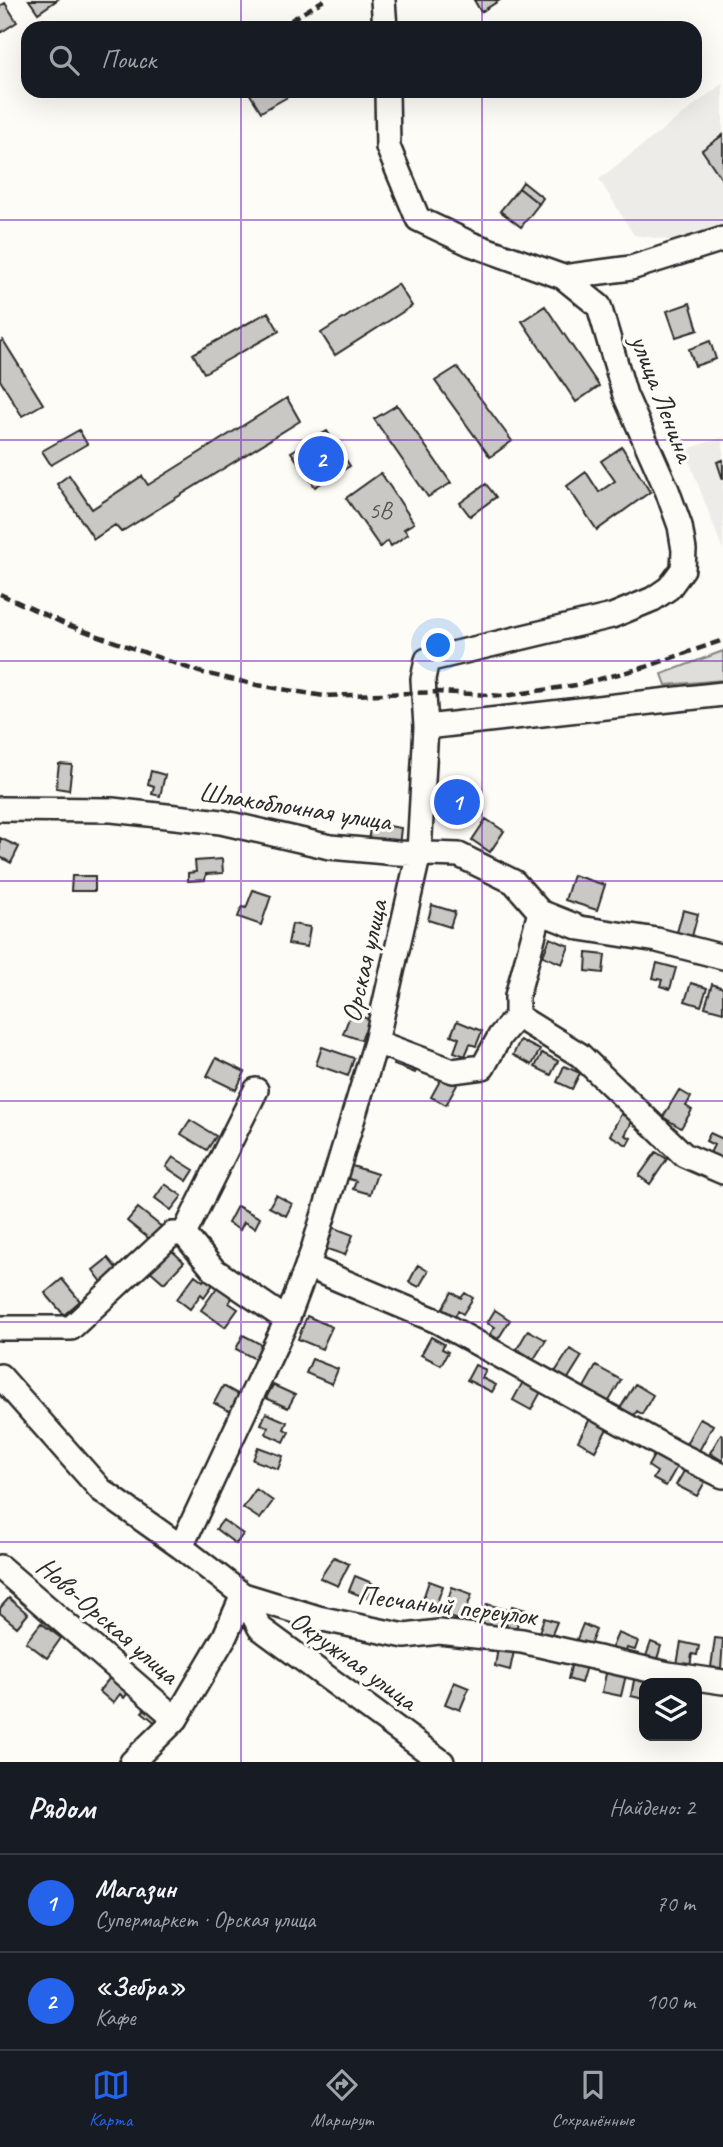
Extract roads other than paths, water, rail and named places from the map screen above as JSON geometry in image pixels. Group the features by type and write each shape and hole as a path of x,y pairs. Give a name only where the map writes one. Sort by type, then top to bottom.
{"street":[{"path":"383,0 384,21"},
{"name":"улица Ленина","path":"387,98 388,147 418,219 471,244 563,276 599,306 625,395 680,526 684,550 682,569 669,588 653,599 612,615 427,660"},
{"path":"563,276 631,268 723,239"},
{"name":"Орская улица","path":"181,1546 287,1320 307,1266 376,1042 419,853 426,727 423,679 427,660"},
{"path":"426,727 723,694"},
{"name":"Шлакоблочная улица","path":"0,809 112,810 221,822 330,847 459,855 514,882 540,912 580,928 657,940 723,957"},
{"path":"376,1042 453,1071 483,1067 499,1036 517,1016 517,996 540,912"},
{"path":"517,1016 580,1055 684,1155 723,1172"},
{"path":"184,1234 256,1090"},
{"path":"0,1328 71,1328 172,1234 184,1234"},
{"path":"184,1234 214,1270 287,1320"},
{"path":"307,1266 437,1321 676,1453 723,1476"},
{"path":"0,1376 101,1490 181,1546"},
{"name":"Песчаный переулок","path":"181,1546 243,1595 318,1618 405,1636 439,1632 522,1641 668,1674 723,1682"},
{"name":"Ново-Орская улица","path":"0,1567 176,1719"},
{"path":"132,1762 176,1719 225,1636 243,1595"},
{"name":"Окружная улица","path":"243,1595 260,1628 442,1762"}],"railway":[{"path":"290,21 324,0"},
{"path":"0,594 65,624 199,672 324,696 440,692 504,696 576,685 646,667 723,640"}],"place":[{"name":"«Зебра»","path":"321,459"},
{"name":"Магазин","path":"457,802"}]}
